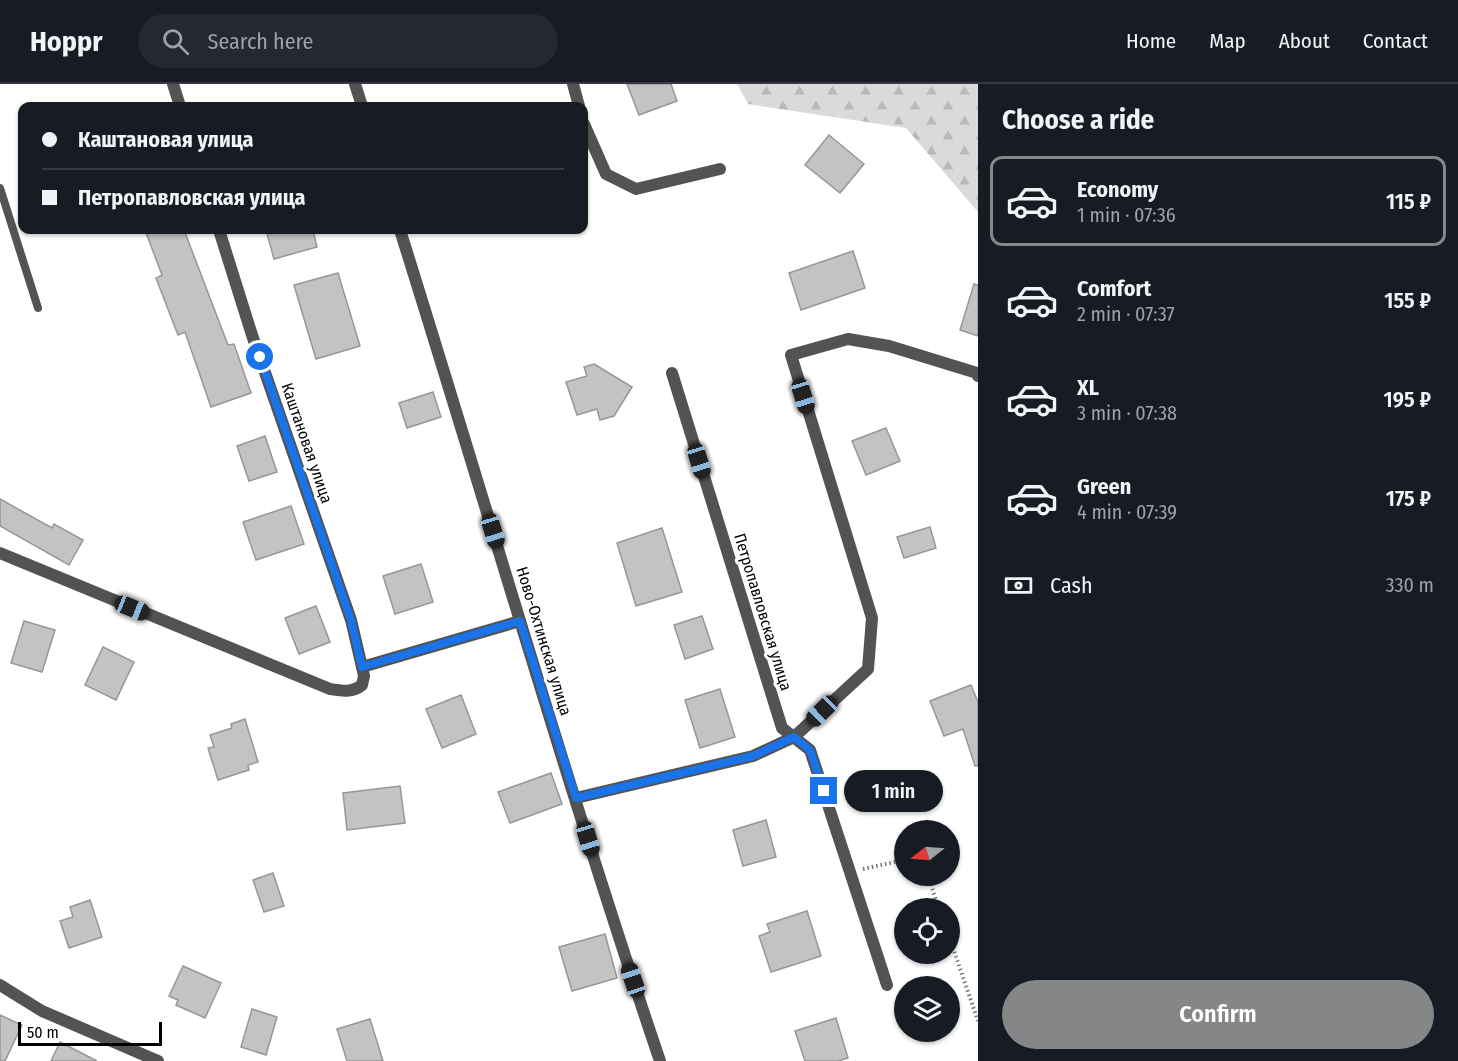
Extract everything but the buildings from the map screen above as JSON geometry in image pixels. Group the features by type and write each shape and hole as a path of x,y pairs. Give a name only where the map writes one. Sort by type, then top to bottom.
{"street":[{"path":"173,84 179,102"},
{"path":"355,84 361,102"},
{"path":"573,84 578,102"},
{"path":"588,132 606,174 636,189 720,169"},
{"name":"Каштановая улица","path":"220,234 252,335 351,620 362,667"},
{"name":"Ново-Охтинская улица","path":"401,234 626,960 660,1061"},
{"path":"576,798 753,756 794,737 868,669 872,618 791,356 848,339 889,346 977,374"},
{"name":"Петропавловская улица","path":"672,373 782,728 810,750 887,985"},
{"path":"0,553 330,689 344,692 356,690 362,685 364,676 362,667 520,621"},
{"path":"0,985 42,1011 158,1061"}],"lane":[{"path":"0,188 38,308"}],"path":[{"path":"850,872 894,862"},
{"path":"959,964 978,1021"}],"green space":[{"path":"737,84 978,84 978,212 906,128 748,104"}],"route":[{"path":"260,357 351,620 362,667 520,621 576,798 753,756 794,737 810,750 824,791"}]}
